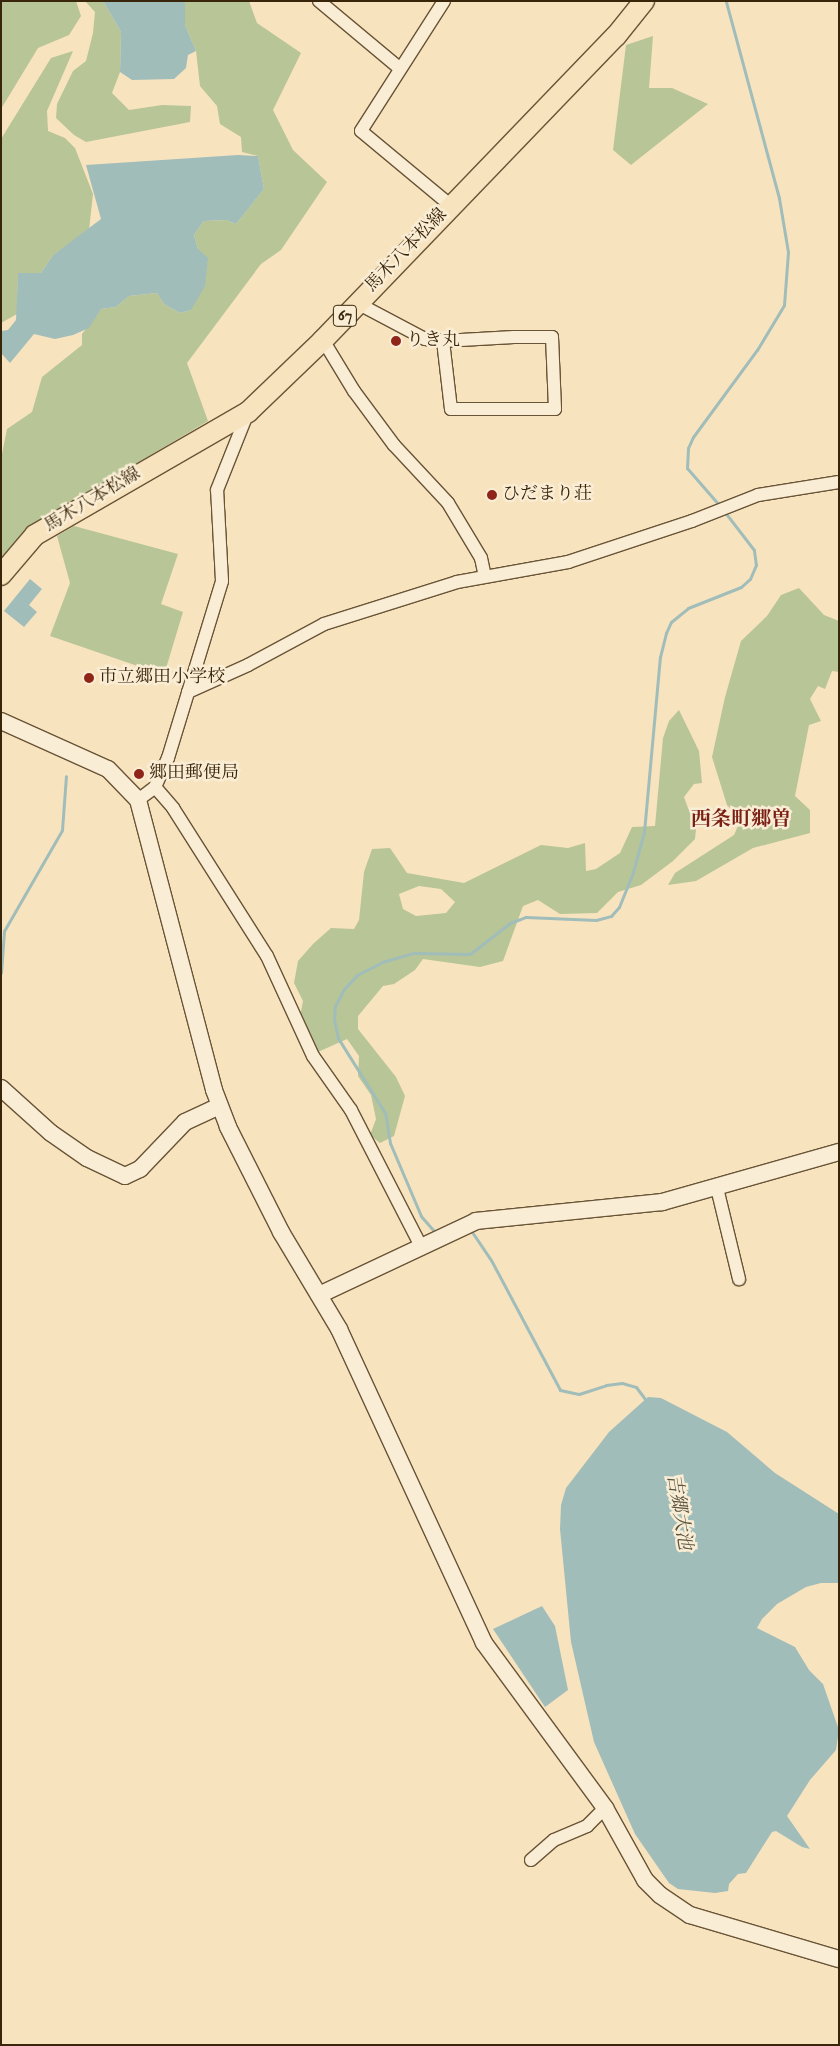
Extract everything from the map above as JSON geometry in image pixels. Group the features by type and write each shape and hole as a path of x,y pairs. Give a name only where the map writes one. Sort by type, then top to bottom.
{"main road":[{"name":"馬木八本松線","path":"1,575 35,535 248,412 323,340 450,205 616,36 644,1"}],"street":[{"path":"320,1 399,68"},
{"path":"444,1 399,68 362,131 450,205"},
{"path":"357,303 425,338 443,341 552,338 556,409 451,409 443,341"},
{"path":"323,340 354,391 394,446 448,503 481,558 486,577"},
{"path":"138,800 155,787 188,692 222,581 217,490 248,412"},
{"path":"188,692 248,666 324,624 457,582 568,562 709,514 758,495 839,482"},
{"path":"1,721 108,769 138,800 156,877 220,1106 259,1190 319,1295 360,1374 470,1618 484,1643 605,1808 645,1880 673,1906 690,1915 839,1959"},
{"path":"155,787 178,816 267,956 313,1056 351,1110 421,1246"},
{"path":"1,1088 22,1109 79,1153 125,1176 140,1170 184,1122 220,1106"},
{"path":"319,1295 476,1221 662,1202 839,1152"},
{"path":"717,1188 739,1279"},
{"path":"531,1860 554,1840 587,1826 605,1808"}],"green space":[{"path":"1,1 76,1 81,16 69,35 38,48 1,109"},
{"path":"85,1 103,1 121,32 120,72 112,93 129,110 162,105 191,106 190,122 86,142 74,135 56,118 57,104 73,71 86,61 93,33 95,12"},
{"path":"185,1 249,1 257,23 301,53 273,110 293,150 327,182 281,250 261,264 187,363 208,421 38,522 1,560 1,459 7,429 32,412 42,377 82,345 82,334 101,309 116,307 129,296 157,293 164,304 180,313 191,310 198,249 194,235 204,221 226,220 236,224 264,189 258,156 242,152 241,137 220,124 217,106 200,86 196,51 185,25"},
{"path":"653,36 649,88 672,88 708,104 631,165 613,150 626,45"},
{"path":"73,51 47,111 48,131 65,138 75,148 93,194 89,230 53,255 41,273 18,273 17,314 1,323 1,139 51,58"},
{"path":"74,526 178,554 161,604 183,612 164,675 50,636 70,583 57,536"},
{"path":"799,588 824,615 839,621 839,672 832,671 825,689 818,686 810,699 821,721 809,725 795,796 810,810 810,833 753,848 696,881 668,885 675,873 734,835 741,819 727,805 712,757 725,697 741,641 767,616 781,595"},
{"path":"679,710 699,751 702,783 694,784 684,797 688,808 697,819 695,839 673,861 641,885 618,892 597,913 560,914 538,900 523,906 503,961 480,967 423,959 415,970 394,984 383,986 358,1016 358,1029 396,1077 405,1096 394,1136 380,1143 370,1135 376,1119 371,1095 358,1076 359,1056 347,1039 318,1052 300,1017 303,1001 294,983 298,961 313,944 331,928 354,929 359,920 364,872 372,849 390,848 407,873 464,883 541,845 568,848 585,843 586,871 596,869 620,853 632,827 655,826 663,738 669,721","holes":["419,886 441,889 455,902 446,913 416,916 403,909 399,894"]}],"water":[{"path":"103,1 185,1 185,25 196,51 188,55 186,68 174,79 132,80 120,72 121,32"},
{"path":"238,155 258,156 264,189 236,224 226,220 204,221 194,235 198,249 208,258 205,286 191,310 180,313 164,304 157,293 129,296 116,307 101,309 89,328 73,335 55,339 34,334 10,363 1,353 1,331 8,330 16,320 18,273 41,273 53,255 101,219 86,165"},
{"path":"30,579 42,589 29,605 37,612 24,627 4,611"},
{"name":"吉郷大池","path":"648,1397 661,1398 727,1432 775,1473 839,1514 839,1583 821,1583 806,1587 777,1604 762,1619 757,1628 795,1647 809,1670 823,1684 839,1730 836,1750 810,1780 787,1816 810,1849 802,1847 776,1831 772,1832 746,1873 738,1874 729,1884 728,1891 715,1893 678,1889 669,1883 635,1834 594,1742 571,1642 560,1529 561,1505 566,1488 609,1432"},
{"path":"542,1606 555,1626 568,1690 545,1707 493,1629"}],"waterway":[{"path":"720,506 687,468 688,448 693,437 757,350 784,305 788,252 779,198 726,1"},
{"path":"440,1231 434,1231 421,1216 390,1143 385,1113 338,1038 334,1019 335,1006 344,989 357,975 382,962 414,953 470,954 510,923 526,917 596,920 611,916 619,907 633,872 644,832 660,657 666,633 671,622 688,608 741,587 750,579 756,565 754,550 724,511"},
{"path":"1,973 4,931 62,830 66,776"},
{"path":"470,1229 491,1260 560,1390 579,1394 606,1385 622,1383 636,1387 648,1403"}],"place":[{"name":"りき丸","path":"396,341"},
{"name":"ひだまり荘","path":"492,495"},
{"name":"市立郷田小学校","path":"89,678"},
{"name":"郷田郵便局","path":"139,774"}],"district":[{"name":"西条町郷曽","path":"741,819"}]}
